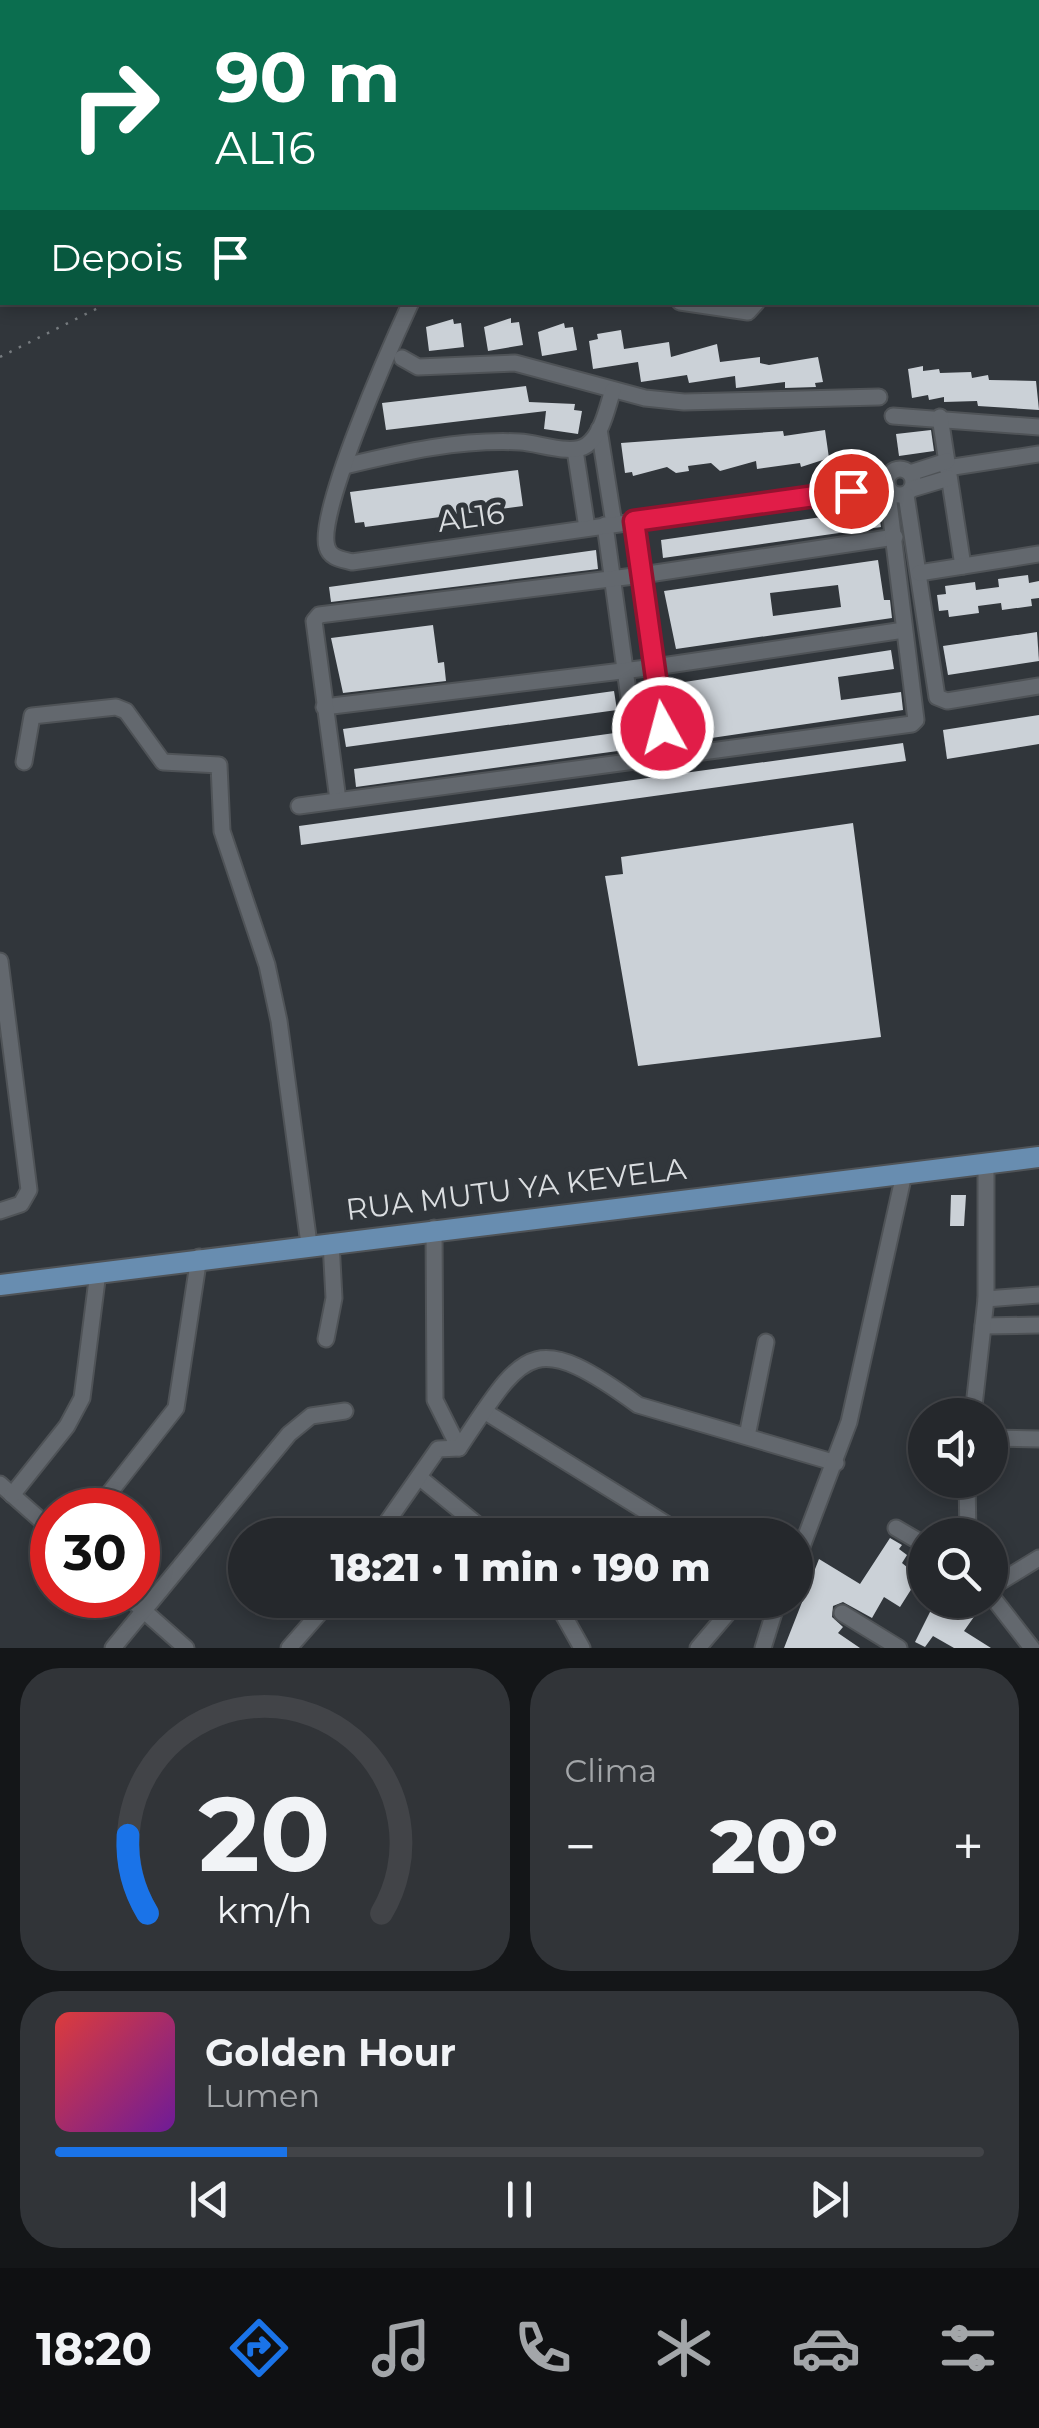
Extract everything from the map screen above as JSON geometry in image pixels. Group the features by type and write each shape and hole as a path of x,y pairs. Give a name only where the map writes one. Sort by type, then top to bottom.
{"main road":[{"name":"RUA MUTU YA KEVELA","path":"0,1284 1039,1157"}],"street":[{"name":"AL16","path":"410,305 345,466 326,539 332,556 342,560 887,486"},
{"path":"700,305 748,312 755,305"},
{"path":"402,358 418,367 515,363 613,390 684,402 880,397"},
{"path":"345,466 416,450 488,441 575,450 586,446 600,428 613,390"},
{"path":"894,416 1039,427"},
{"path":"940,417 963,566"},
{"path":"600,428 613,579 638,763"},
{"path":"575,450 587,528"},
{"path":"887,486 894,495 948,469 1039,454"},
{"path":"298,806 912,724 916,720 887,486 894,471 909,486 936,697 946,701 1039,686"},
{"path":"634,521 667,759"},
{"path":"338,800 314,621 319,614 613,579 895,537"},
{"path":"919,573 1039,554"},
{"path":"324,707 626,670 904,630"},
{"path":"24,762 32,716 116,707 126,711 163,762 219,765 222,831 267,965 334,1298 326,1339"},
{"path":"0,961 29,1190 21,1204 0,1211"},
{"path":"975,1398 986,1298 986,1162"},
{"path":"813,1521 836,1463 872,1333 904,1174"},
{"path":"434,1228 435,1400 459,1448"},
{"path":"113,1488 176,1408 200,1257"},
{"path":"30,1511 6,1490 66,1426 82,1398 98,1272"},
{"path":"986,1298 1039,1295"},
{"path":"982,1326 1039,1325"},
{"path":"747,1436 766,1342"},
{"path":"459,1448 520,1364 556,1360 613,1385 638,1406 836,1463"},
{"path":"160,1587 289,1434 311,1416 345,1410"},
{"path":"484,1411 657,1518"},
{"path":"1008,1438 1039,1439"},
{"path":"390,1518 438,1449 459,1448"},
{"path":"419,1477 469,1518"},
{"path":"896,1528 908,1535"},
{"path":"1008,1579 1039,1558"},
{"path":"842,1614 898,1648"},
{"path":"113,1648 135,1618"},
{"path":"151,1618 186,1648"},
{"path":"289,1648 315,1618"},
{"path":"565,1618 582,1648"},
{"path":"698,1648 724,1618"},
{"path":"764,1648 773,1618"},
{"path":"1008,1618 1032,1648"},
{"path":"1006,1648 1018,1633"}],"path":[{"path":"0,357 104,305"}],"building":[{"path":"511,318 511,323 519,322 523,345 488,351 484,327"},
{"path":"453,319 454,324 461,323 464,347 429,351 426,327"},
{"path":"564,323 565,328 573,327 577,350 542,356 538,332"},
{"path":"621,330 624,349 669,342 671,357 717,344 720,362 760,357 760,363 769,365 818,357 823,382 815,383 816,387 785,388 785,382 736,388 735,376 689,383 687,375 641,382 638,362 593,369 589,341 598,339 597,334"},
{"path":"923,366 923,371 971,372 972,378 988,375 989,380 1036,381 1039,410 978,406 977,401 944,402 944,397 929,400 928,395 912,398 908,369"},
{"path":"526,386 529,402 575,404 574,410 582,411 578,434 544,429 546,411 386,430 382,403"},
{"path":"825,430 829,458 801,467 800,463 757,469 756,461 720,471 711,463 688,466 689,471 676,473 667,467 633,476 632,472 625,473 621,443 783,431 784,436"},
{"path":"931,430 934,451 899,456 896,434"},
{"path":"518,470 523,506 365,527 364,522 355,523 350,492"},
{"path":"878,509 881,527 663,558 661,540"},
{"path":"596,550 598,569 331,602 329,587"},
{"path":"878,560 884,600 890,600 892,618 676,649 664,591","holes":["838,585 841,607 773,616 770,593"]},
{"path":"1028,575 1029,583 1039,581 1039,598 1031,599 1032,606 1002,610 1001,603 978,606 979,613 949,617 948,610 939,611 937,595 946,594 945,586 975,582 976,590 999,587 998,579"},
{"path":"433,625 438,663 444,662 446,681 343,693 331,638"},
{"path":"1037,632 1039,661 948,675 943,646"},
{"path":"891,650 894,669 838,677 841,700 901,692 903,710 691,741 686,701 680,702 678,683"},
{"path":"614,691 617,710 346,747 343,729"},
{"path":"1039,715 1039,744 947,759 943,730"},
{"path":"622,732 625,750 356,787 354,769"},
{"path":"903,743 906,761 301,845 299,826"},
{"path":"853,823 881,1037 638,1066 605,876 623,874 621,857"},
{"path":"951,1195 966,1195 964,1226 950,1226"},
{"path":"890,1538 902,1545 899,1549 907,1555 902,1563 908,1568 908,1594 900,1607 884,1597 872,1618 843,1602 833,1606 832,1617 843,1627 838,1633 860,1648 784,1648 796,1618 813,1618 813,1574 819,1559 860,1584"},
{"path":"927,1618 973,1618 964,1631 991,1648 954,1648 933,1636 925,1647 915,1642"}],"route":[{"path":"663,728 634,521 851,491"}]}
